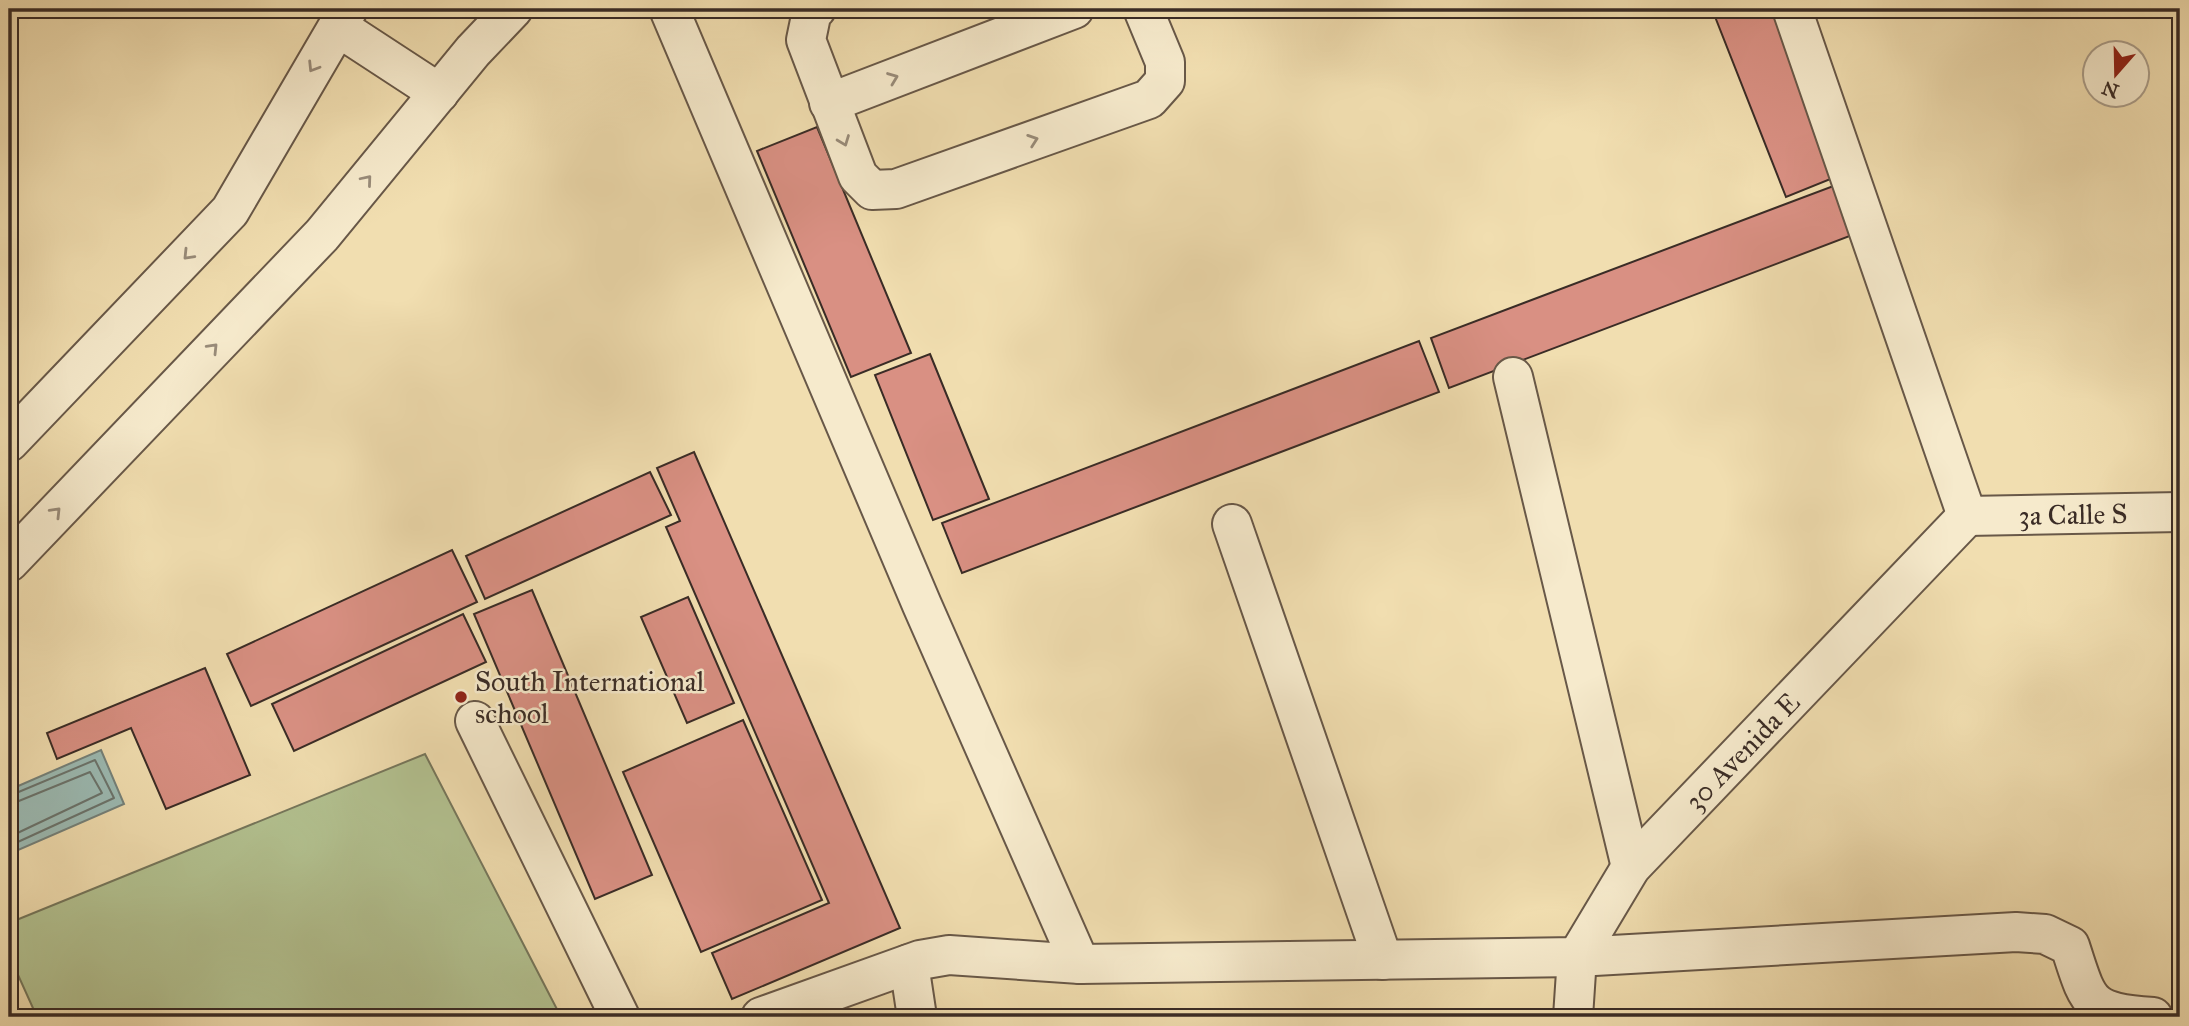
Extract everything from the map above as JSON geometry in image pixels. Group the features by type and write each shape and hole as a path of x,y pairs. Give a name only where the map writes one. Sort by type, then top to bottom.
{"street":[{"path":"9,562 322,235 439,93 513,9"},
{"path":"669,9 922,606 1080,964"},
{"path":"829,103 1074,9"},
{"path":"813,10 806,40 858,176 872,190 895,189 1149,99 1165,81 1165,61 1143,9"},
{"path":"1792,9 1967,516"},
{"path":"9,442 230,211 343,18 439,93"},
{"path":"1513,377 1631,867"},
{"name":"3a Calle S","path":"1967,516 2180,512"},
{"name":"30 Avenida E","path":"1573,1017 1577,957 1631,867 1967,516"},
{"path":"1231,524 1383,960"},
{"path":"475,721 620,1017"},
{"path":"761,1017 909,964 949,955 1080,964 1577,957 2016,932 2045,934 2070,946 2085,993 2103,1011 2152,1017"},
{"path":"909,964 917,1017"}],"green space":[{"path":"425,754 561,1017 37,1017 9,955 9,923"}],"water":[{"path":"101,750 124,804 9,854 9,790"}],"building":[{"path":"1712,9 1772,9 1838,176 1786,197"},
{"path":"817,127 911,353 851,377 757,151"},
{"path":"1836,185 1855,234 1449,388 1431,338"},
{"path":"1419,341 1439,392 962,573 942,523"},
{"path":"930,354 989,499 933,520 875,375"},
{"path":"694,452 900,928 732,999 712,953 829,903 666,527 680,521 657,468"},
{"path":"650,472 671,515 485,599 466,556"},
{"path":"452,550 477,602 251,706 227,654"},
{"path":"532,590 652,875 595,899 474,614"},
{"path":"688,597 734,703 687,723 641,617"},
{"path":"463,614 486,662 294,751 272,704"},
{"path":"205,668 250,775 166,809 131,728 57,759 47,733"},
{"path":"743,720 822,900 701,952 623,772"}],"place":[{"name":"South International school","path":"461,697"}]}
